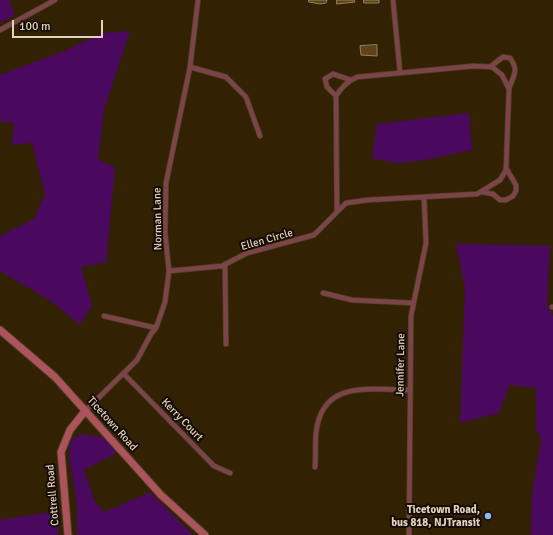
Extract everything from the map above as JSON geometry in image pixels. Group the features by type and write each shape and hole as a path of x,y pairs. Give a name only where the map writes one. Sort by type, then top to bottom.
{"street":[{"path":"0,30 55,0"},
{"name":"Norman Lane","path":"85,411 137,360 151,334 156,328 165,302 169,271 165,232 166,183 190,67 198,0"},
{"path":"393,0 400,72"},
{"path":"490,67 503,57 510,58 515,65 516,70 508,88 506,168"},
{"path":"337,212 336,96 339,90 351,80 357,77 400,72 474,66 490,67 502,75 508,88"},
{"path":"190,67 226,77 246,97 260,136"},
{"path":"336,96 327,87 325,79 333,74 351,80"},
{"name":"Ellen Circle","path":"169,271 225,264 247,253 314,235 346,203 368,200 477,194 500,180 506,168"},
{"name":"Ellen Circle","path":"481,192 493,194 500,200 506,200 513,196 516,191 516,184 506,168"},
{"name":"Jennifer Lane","path":"409,535 410,390 413,303 426,243 424,197"},
{"path":"225,264 226,344"},
{"path":"323,293 352,300 413,303"},
{"path":"104,316 156,328"},
{"name":"Ticetown Road","path":"0,330 55,377 161,495 205,535"},
{"name":"Kerry Court","path":"124,374 214,466 230,473"},
{"path":"315,467 316,433 320,416 328,402 342,392 360,390 410,390"},
{"name":"Cottrell Road","path":"68,535 61,452 70,430 85,411"}],"shaded area":[{"path":"0,0 9,0 15,15 0,23"},
{"path":"130,31 104,110 98,159 115,168 106,262 81,267 92,305 80,325 51,301 0,271 0,236 34,219 45,194 32,143 12,145 14,123 0,121 0,75 67,50 102,33"},
{"path":"469,113 472,150 425,160 397,163 372,158 377,124"},
{"path":"456,244 550,246 547,306 553,316 553,535 531,535 532,497 541,438 536,429 536,388 509,385 499,413 460,423 465,287"},
{"path":"80,434 104,437 118,452 84,470 95,502 105,512 150,492 193,535 77,535 77,504 69,455 70,442"},
{"path":"58,511 58,535 0,535 0,520"}],"building":[{"path":"309,0 327,0 326,3 320,4 309,2"},
{"path":"337,0 354,0 355,2 337,4"},
{"path":"364,0 379,0 379,3 364,3"},
{"path":"377,45 377,56 361,55 360,46"}],"place":[{"name":"Ticetown Road, bus 818, NJTransit","path":"488,516"}]}
